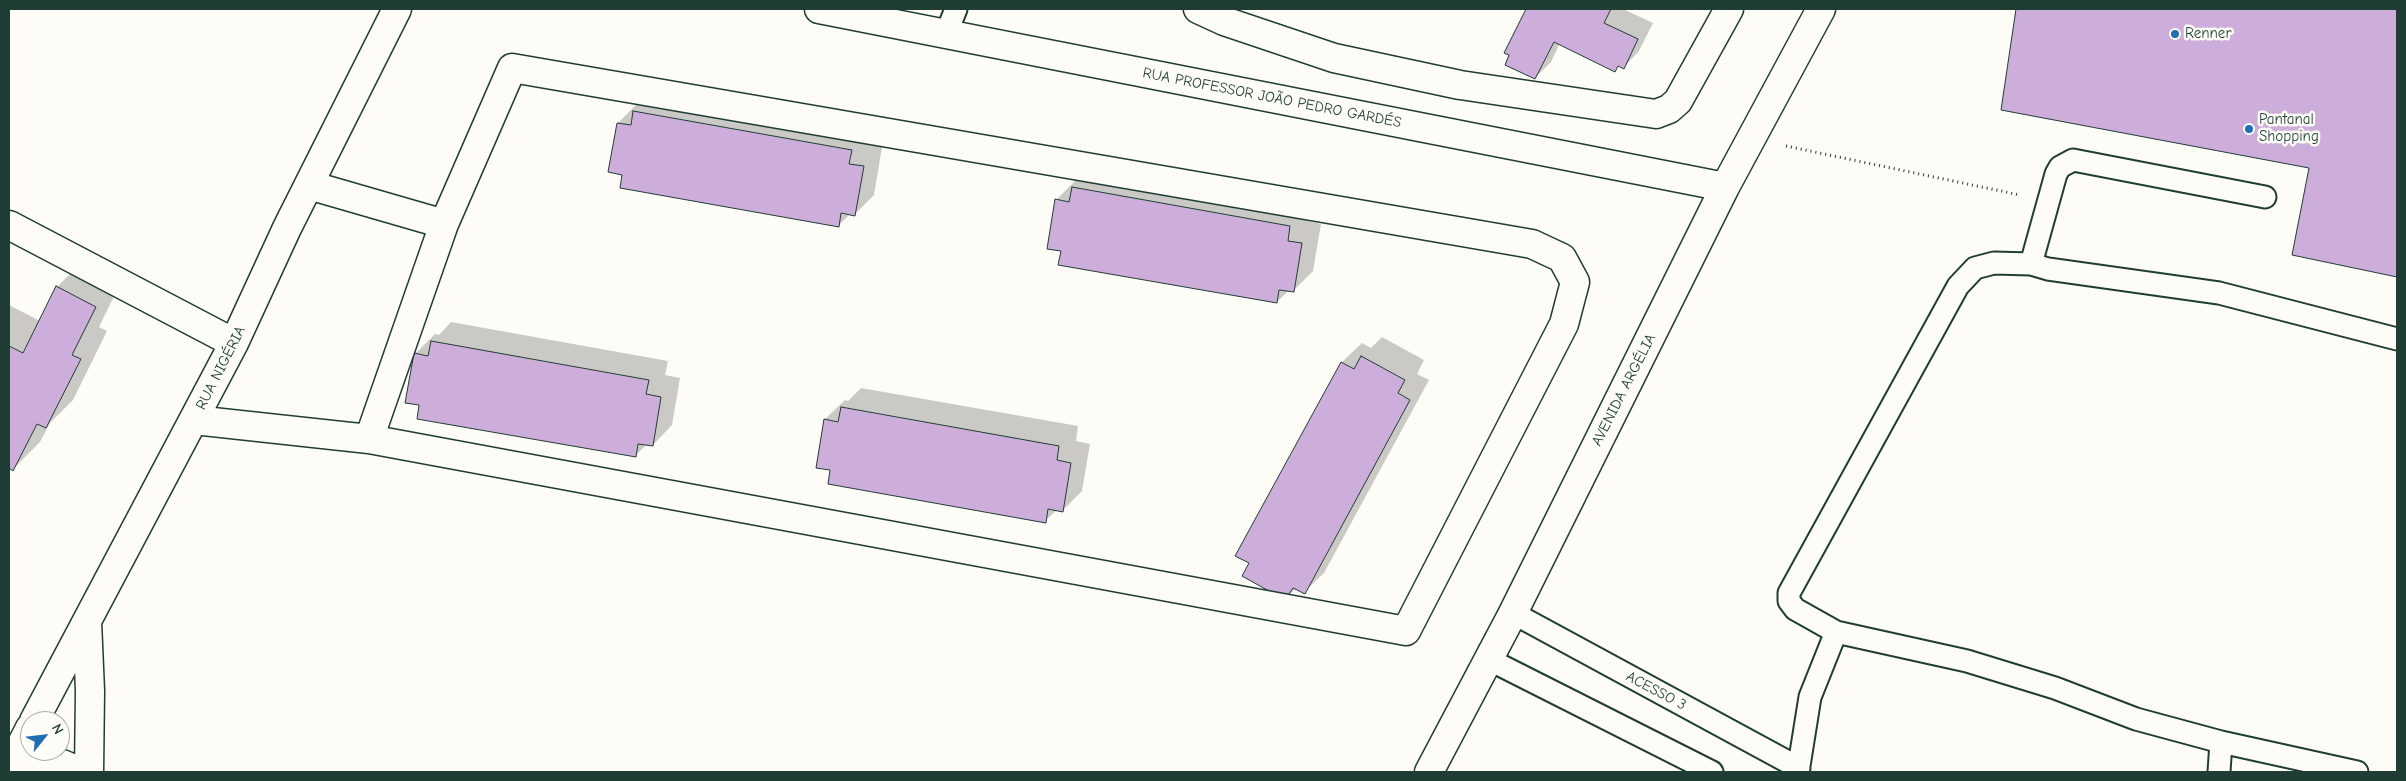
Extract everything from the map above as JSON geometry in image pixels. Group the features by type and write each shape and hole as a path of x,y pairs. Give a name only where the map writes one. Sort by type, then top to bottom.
{"street":[{"name":"RUA NIGÉRIA","path":"39,711 234,343 308,185 397,9"},
{"name":"RUA PROFESSOR JOÃO PEDRO GARDÉS","path":"819,9 1725,186"},
{"path":"1198,9 1224,21 1334,58 1460,85 1656,114 1669,109 1678,101 1729,9"},
{"name":"AVENIDA ARGÉLIA","path":"1429,772 1512,613 1725,186 1821,9"},
{"path":"194,420 369,439 1406,631 1564,324 1575,282 1562,258 1532,244 512,68 444,224 369,439"},
{"path":"308,185 444,224"},
{"path":"9,225 234,343"},
{"path":"87,619 90,691 89,772"},
{"path":"9,769 20,748"},
{"path":"13,772 32,764 62,764 81,772"}],"lane":[{"path":"946,34 956,9"},
{"path":"2030,264 2060,167 2073,160 2264,197"},
{"path":"2357,772 2221,742 2136,719 2055,688 1967,661 1836,632 1796,609 1789,601 1789,593 1958,286 1975,268 1994,263 2030,264 2048,269 2219,293 2397,339"},
{"name":"ACESSO 3","path":"1512,613 1799,770"},
{"path":"1799,770 1810,697 1836,632"},
{"path":"1488,659 1712,772"},
{"path":"2219,772 2221,742"}],"path":[{"path":"1751,139 2048,201"}],"building":[{"path":"1526,9 1611,9 1604,23 1638,39 1624,69 1618,66 1615,72 1554,42 1535,79 1505,65 1509,55 1504,53"},
{"name":"Pantanal Shopping","path":"2016,9 2397,9 2397,277 2292,255 2309,168 2001,110"},
{"path":"633,111 852,150 849,164 864,166 855,216 841,213 839,227 620,188 622,175 608,172 617,123 631,125"},
{"path":"1072,187 1290,226 1288,241 1302,243 1294,292 1279,290 1277,303 1058,265 1061,251 1047,249 1055,199 1069,202"},
{"path":"56,286 96,307 72,355 81,359 46,428 37,424 13,471 9,468 9,346 23,353"},
{"path":"431,341 649,380 646,394 661,397 653,446 638,444 636,457 417,419 419,405 405,403 414,353 428,356"},
{"path":"1361,356 1405,380 1398,393 1410,400 1305,594 1293,588 1285,600 1242,576 1249,563 1235,556 1341,362 1354,369"},
{"path":"841,407 1059,446 1057,460 1071,463 1063,512 1048,509 1046,523 828,484 830,470 816,468 824,419 838,422"}],"place":[{"name":"Renner","path":"2175,34"},
{"name":"Pantanal Shopping","path":"2249,129"}]}
